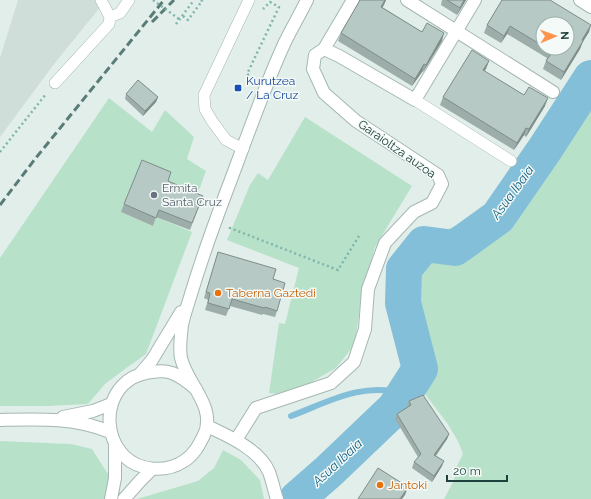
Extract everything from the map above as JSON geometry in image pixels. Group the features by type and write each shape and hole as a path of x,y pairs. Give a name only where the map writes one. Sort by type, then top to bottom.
{"street":[{"path":"193,288 178,318 152,360 140,374 128,381 118,391 111,404 108,418 110,432 115,444 125,456 137,465 152,469 169,468 184,461 196,450 208,426 203,403 187,374 181,357 182,324 206,246 242,149 285,42 307,0"},
{"path":"353,0 324,49 339,56 415,100 475,0"},
{"path":"407,0 552,92"},
{"path":"580,0 591,7"},
{"name":"Garaioltza auzoa","path":"236,440 256,408 332,383 354,362 365,329 368,289 385,243 414,212 432,203 442,184 438,175 356,121 324,93 313,69 315,55 324,49"},
{"path":"140,374 156,371 170,372 184,379 196,389"},
{"path":"54,419 93,411 111,404"},
{"path":"0,420 54,419 97,426 110,432"},
{"path":"208,426 236,440 258,457 268,471 277,499"},
{"path":"111,499 115,478 115,444"},
{"path":"124,499 152,469"}],"lane":[{"path":"55,82 109,24 110,17 101,0"},
{"path":"110,17 120,13 129,0"},
{"path":"242,149 226,140 212,121 205,110 204,94 249,0"},
{"path":"415,100 511,161"}],"path":[{"path":"152,0 179,19"},
{"path":"194,0 183,16 176,24 179,19 194,0"},
{"path":"183,16 188,20 202,1 201,0"},
{"path":"254,78 246,74 279,7 270,2 260,13"},
{"path":"0,152 55,82"},
{"path":"228,234 230,228 338,270 359,236"}],"shaded area":[{"path":"18,0 106,0 54,64 0,137 0,58"}],"green space":[{"path":"591,67 591,499 444,499 454,480 457,466 463,454 458,441 447,423 416,382 402,347 399,328 404,283 418,255 442,232 459,224 490,217 523,188"},
{"path":"109,98 152,132 165,110 194,137 187,159 206,171 195,201 121,212 153,226 156,217 192,232 146,354 105,384 88,404 0,406 0,258"},
{"path":"305,117 412,186 375,247 361,298 355,344 336,368 303,387 279,394 269,393 279,323 285,324 299,268 227,240 250,185 258,173 268,180"},
{"path":"0,441 71,444 92,449 124,499 0,499"},
{"path":"223,450 241,460 260,480 264,499 137,499 198,481 214,468"}],"building":[{"path":"360,0 385,0 381,7 422,32 427,23 444,33 426,65 424,64 415,79 341,33"},
{"path":"447,0 464,0 460,8"},
{"path":"502,0 550,0 591,25 575,54 575,16 535,16 535,41 510,26 504,36 487,25"},
{"path":"472,50 489,61 483,70 524,95 529,87 548,98 529,129 526,128 517,143 443,97"},
{"path":"549,56 574,56 564,72 546,61"},
{"path":"138,80 158,97 145,111 126,94"},
{"name":"Ermita Santa Cruz","path":"142,160 171,172 168,181 203,196 192,223 159,210 156,218 124,204"},
{"path":"218,252 276,269 273,279 285,283 277,311 232,299 229,309 208,303 210,293 206,292"},
{"path":"423,395 449,434 434,455 444,461 434,476 414,462 421,454 397,414 411,405 409,401"},
{"name":"Jantoki","path":"378,468 408,487 400,499 358,499"}],"waterway":[{"name":"Asua Ibaia","path":"297,499 329,471 395,408 420,369 403,303 404,269 424,244 455,248 498,217 545,149 591,78"},
{"path":"291,416 332,399 360,392 375,390 404,394"}],"railway":[{"path":"0,205 35,159 164,0"},
{"path":"152,22 174,0"}],"place":[{"name":"Kurutzea / La Cruz","path":"238,88"},
{"name":"Ermita Santa Cruz","path":"154,195"},
{"name":"Taberna Gaztedi","path":"218,293"},
{"name":"Jantoki","path":"380,485"}]}
